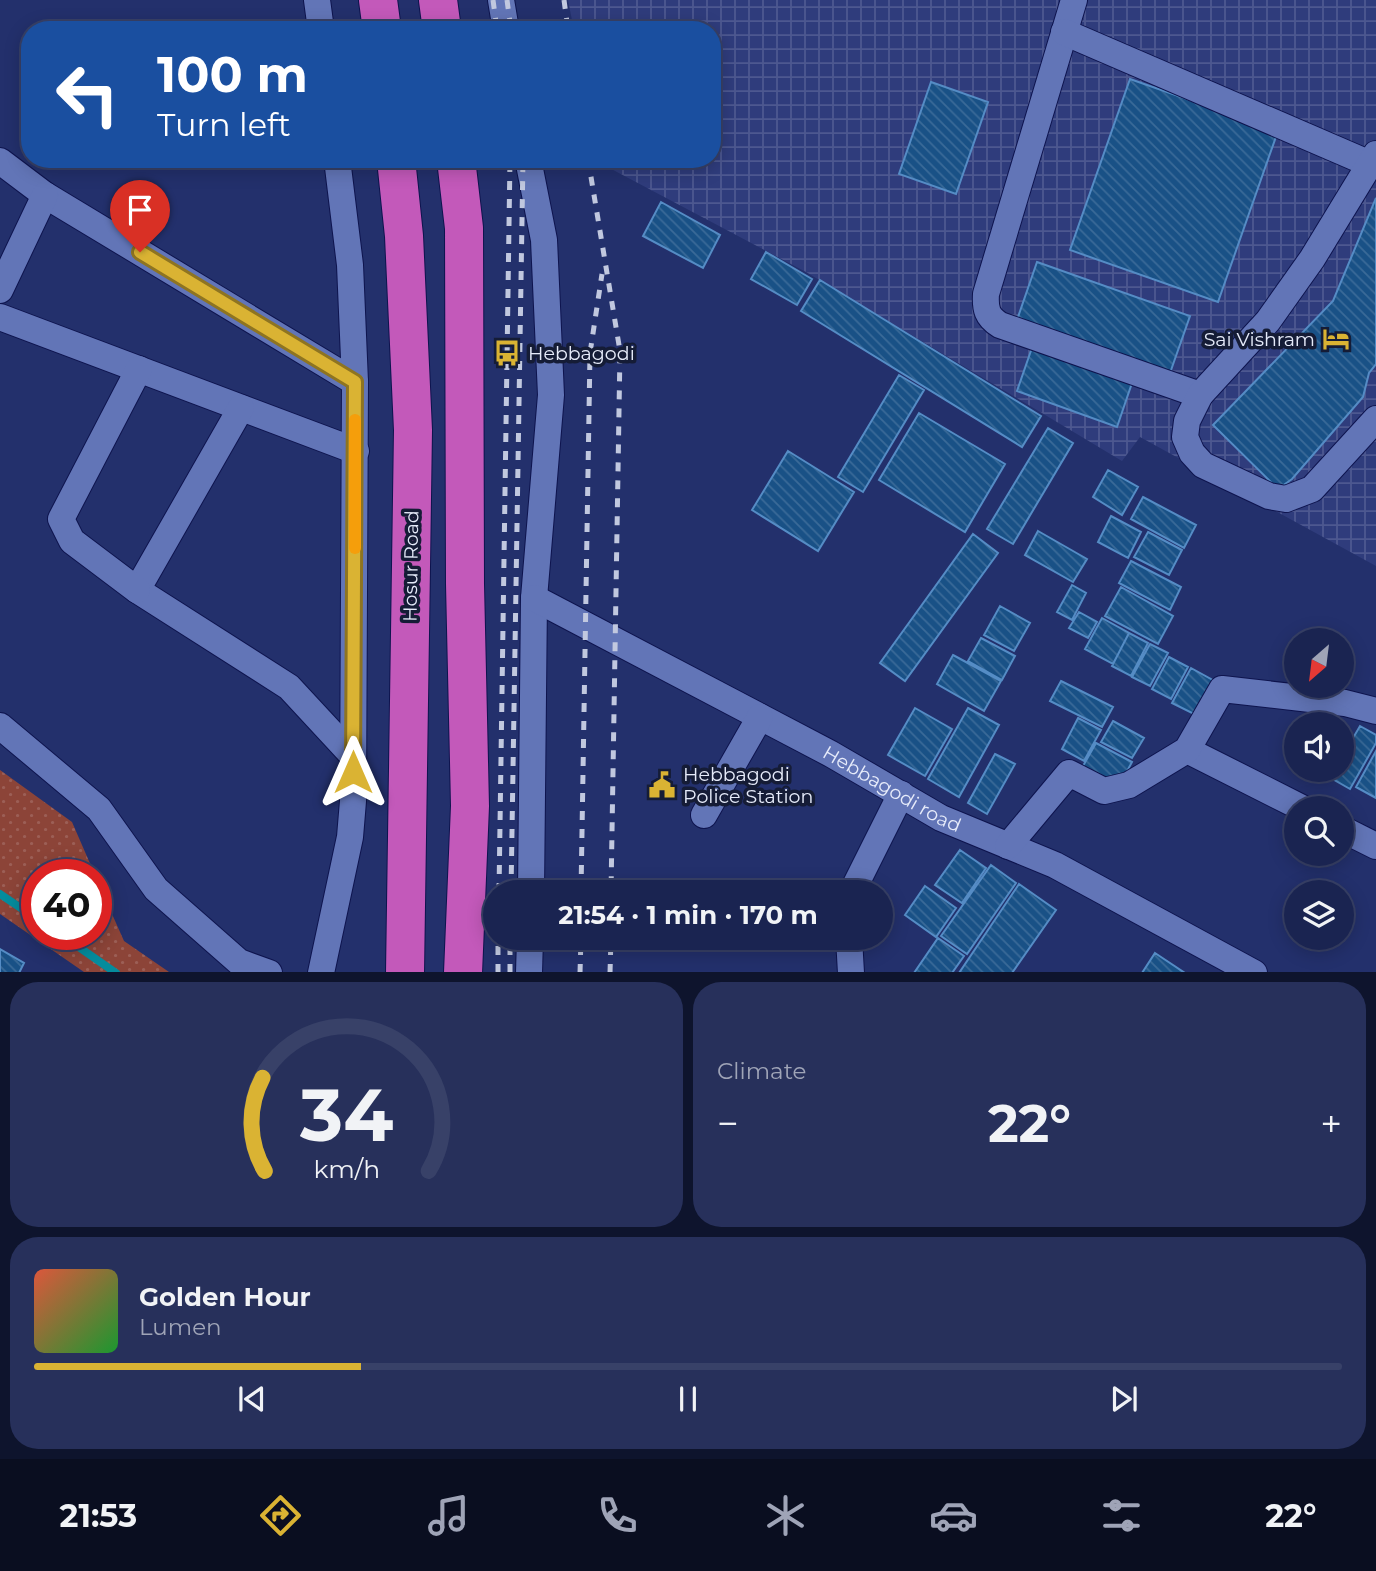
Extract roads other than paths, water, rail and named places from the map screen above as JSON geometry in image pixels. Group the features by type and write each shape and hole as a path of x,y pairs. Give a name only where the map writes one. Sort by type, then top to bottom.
{"highway":[{"path":"378,0 381,21"},
{"path":"438,0 441,21"},
{"name":"Hosur Road","path":"397,168 404,236 413,430 405,972"},
{"path":"457,168 464,229 465,557 470,806 463,972"}],"street":[{"path":"317,0 320,21"},
{"path":"501,0 504,21"},
{"path":"1074,0 986,294 985,309 991,320 1000,325 1200,394"},
{"path":"1064,32 1372,159 1312,259 1269,321 1200,394 1187,421 1185,436 1192,453 1203,466 1269,496 1286,499 1312,489 1376,419"},
{"path":"0,161 45,195 355,382"},
{"path":"321,972 350,837 353,757 355,382 350,265 338,168"},
{"path":"530,168 544,240 551,395 534,598 531,880"},
{"path":"0,290 45,195"},
{"path":"0,317 356,451"},
{"path":"139,369 61,519 72,541 137,590 289,687 353,757"},
{"path":"137,590 240,408"},
{"name":"Hebbagodi road","path":"534,598 760,717 941,818 1055,865 1254,972"},
{"path":"1008,846 1069,773 1104,791 1129,785 1187,750 1222,689 1345,704 1376,711"},
{"path":"704,815 760,717"},
{"path":"0,726 99,809 156,889 239,962 269,972"},
{"path":"1187,750 1284,799"},
{"path":"858,880 901,794"},
{"path":"1354,835 1376,846"},
{"path":"529,972 530,950"},
{"path":"850,950 851,972"}],"waterway":[{"path":"0,894 21,908"},
{"path":"83,950 115,972"}],"railway":[{"path":"493,0 496,21"},
{"path":"507,0 510,21"},
{"path":"564,0 567,21"},
{"path":"499,880 510,168"},
{"path":"511,880 523,168"},
{"path":"590,168 620,351 611,880"},
{"path":"581,880 590,353 602,274"},
{"path":"498,950 498,972"},
{"path":"510,950 510,972"},
{"path":"580,972 581,950"},
{"path":"610,972 611,950"}],"place":[{"name":"Sai Vishram","path":"1336,339"},
{"name":"Hebbagodi","path":"507,353"},
{"name":"Hebbagodi Police Station","path":"662,785"}]}
